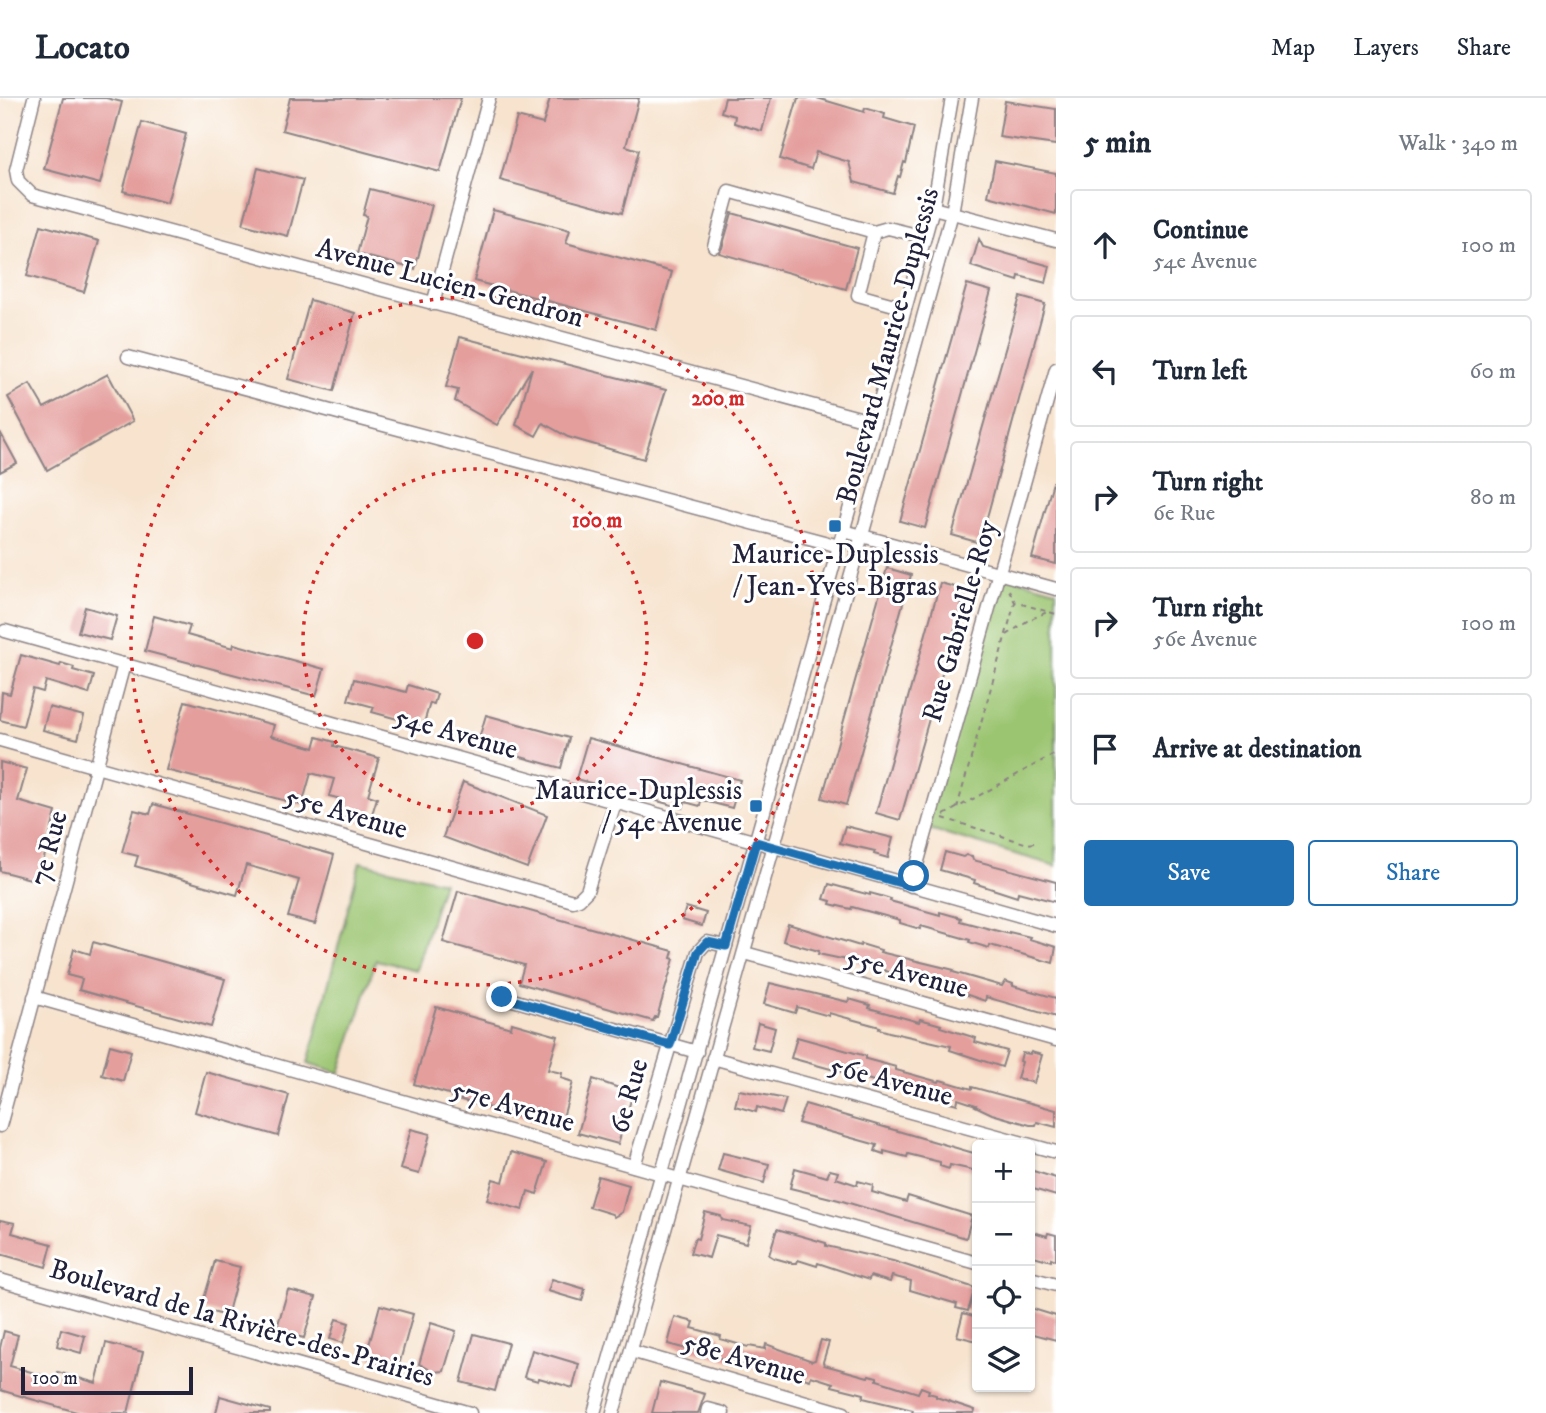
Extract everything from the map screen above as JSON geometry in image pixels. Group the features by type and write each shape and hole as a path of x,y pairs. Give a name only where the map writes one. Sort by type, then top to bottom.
{"street":[{"name":"Avenue Lucien-Gendron","path":"34,98 16,170 18,181 33,195 874,422"},
{"path":"433,304 489,98"},
{"name":"Boulevard Maurice-Duplessis","path":"594,1413 933,208 952,98"},
{"name":"Boulevard Maurice-Duplessis","path":"613,1413 952,213 972,98"},
{"path":"714,246 729,191 874,232 888,228 925,237"},
{"path":"933,208 1056,240"},
{"path":"874,232 858,295 905,308"},
{"path":"128,357 839,547"},
{"name":"Rue Gabrielle-Roy","path":"911,886 1056,369"},
{"path":"844,531 1056,589"},
{"name":"54e Avenue","path":"5,631 1056,926"},
{"name":"7e Rue","path":"0,1126 124,664"},
{"name":"55e Avenue","path":"0,740 573,901 587,891 615,803"},
{"name":"6e Rue","path":"634,1166 698,952 707,942 726,946"},
{"name":"55e Avenue","path":"745,953 1056,1040"},
{"name":"57e Avenue","path":"34,997 972,1262"},
{"path":"502,997 697,1052"},
{"name":"56e Avenue","path":"713,1058 1056,1152"},
{"path":"1035,1279 1056,1285"},
{"name":"Boulevard de la Rivière-des-Prairies","path":"0,1280 470,1413"},
{"name":"58e Avenue","path":"631,1351 844,1413"},
{"path":"707,1413 708,1409 723,1413"}],"path":[{"path":"999,574 1016,602 1056,614"},
{"path":"957,808 1016,602"},
{"path":"1006,635 1048,611"},
{"path":"1039,842 1028,844 940,817 1056,753"}],"green space":[{"path":"999,574 1056,590 1056,866 926,828"},
{"path":"360,862 443,882 416,970 376,960 340,1073 308,1063"}],"building":[{"path":"63,98 106,98 122,102 100,184 44,169"},
{"path":"290,98 461,98 440,172 282,130"},
{"path":"550,98 639,98 626,146 639,150 622,213 500,180 517,117 543,124"},
{"path":"725,98 771,98 762,131 734,123 735,116 721,112"},
{"path":"798,98 817,98 864,112 865,108 885,114 884,118 914,127 906,163 904,162 893,193 854,182 849,162 816,152 811,169 780,159"},
{"path":"1005,101 1056,109 1056,145 999,137"},
{"path":"142,122 186,134 167,203 123,191"},
{"path":"995,161 1056,173 1056,214 988,196"},
{"path":"258,168 303,180 288,236 243,224"},
{"path":"370,189 432,205 415,269 357,254 367,216 363,215"},
{"path":"493,210 570,230 566,243 672,272 656,330 474,281"},
{"path":"732,213 857,248 846,289 719,253"},
{"path":"41,225 99,241 84,292 27,276"},
{"path":"979,239 983,247 1050,266 1046,283 1019,276 1018,281 971,266"},
{"path":"967,284 991,291 925,528 900,521"},
{"path":"1020,297 1045,304 980,543 952,535"},
{"path":"310,300 355,313 334,391 288,379"},
{"path":"460,337 666,390 644,459 568,437 543,423 536,436 516,425 532,368 497,425 455,401 458,390 446,387"},
{"path":"108,374 133,421 47,470 8,397 30,384 44,408"},
{"path":"0,432 17,463 0,472"},
{"path":"1053,482 1056,482 1056,564 1032,558"},
{"path":"887,568 911,575 846,805 822,798"},
{"path":"940,583 966,590 900,820 876,813"},
{"path":"85,607 117,616 110,640 78,632"},
{"path":"154,616 190,626 187,635 233,648 234,644 324,669 316,696 145,651"},
{"path":"21,655 60,666 61,663 74,667 73,670 94,676 89,694 46,681 43,692 33,689 23,726 0,720 2,692 10,694"},
{"path":"354,679 406,692 408,685 437,694 434,704 430,703 423,726 372,712 374,707 348,700"},
{"path":"185,701 274,725 271,736 314,748 317,737 335,742 334,746 379,758 368,795 377,798 369,824 337,815 341,799 329,796 334,779 311,773 302,805 166,770"},
{"path":"49,707 84,716 78,739 43,730"},
{"path":"486,715 569,738 561,768 477,745"},
{"path":"588,738 740,780 732,808 701,800 700,806 685,802 683,808 576,779"},
{"path":"0,762 27,769 18,801 56,812 38,881 0,871"},
{"path":"463,782 547,815 527,868 443,837"},
{"path":"153,804 334,855 315,924 288,917 299,880 246,865 237,895 135,866 138,856 122,852 134,810 150,814"},
{"path":"845,826 893,838 888,858 874,854 875,851 840,843"},
{"path":"945,852 963,857 972,856 973,860 1056,882 1056,902 1018,892 1017,897 974,883 975,880 940,870"},
{"path":"829,884 881,896 940,915 940,912 961,918 960,921 1009,934 1030,937 1029,939 1056,947 1053,963 990,945 989,948 921,926 920,929 900,923 900,920 852,907 851,909 830,904 831,901 824,899"},
{"path":"458,891 673,951 671,958 674,959 657,1017 653,1021 519,983 524,965 443,942"},
{"path":"686,907 706,913 702,926 682,920"},
{"path":"788,924 1002,986 1005,981 1013,986 1056,998 1056,1017 986,997 985,1001 866,964 818,954 819,951 783,941"},
{"path":"93,942 225,979 211,1027 79,990 82,979 67,975 74,949 90,954"},
{"path":"770,983 848,1002 849,999 870,1005 869,1008 919,1022 920,1019 941,1025 940,1027 976,1038 975,1042 1007,1051 1002,1067 950,1050 951,1046 889,1032 829,1013 829,1016 797,1007 795,1013 764,1004"},
{"path":"436,1007 511,1028 512,1023 558,1036 548,1070 562,1073 561,1078 573,1082 560,1128 414,1084"},
{"path":"758,1023 775,1028 769,1051 752,1047"},
{"path":"797,1037 866,1056 866,1059 896,1067 896,1070 1056,1110 1056,1127 1037,1122 1036,1125 1030,1125 992,1114 958,1099 957,1104 791,1058"},
{"path":"110,1045 131,1051 123,1081 102,1075"},
{"path":"1022,1053 1042,1055 1034,1083 1017,1078"},
{"path":"206,1072 289,1095 278,1136 195,1112"},
{"path":"593,1079 633,1093 618,1144 578,1133"},
{"path":"739,1090 786,1099 781,1114 757,1107 756,1112 735,1106"},
{"path":"805,1104 972,1153 972,1170 950,1165 949,1169 940,1166 940,1162 908,1154 907,1157 884,1151 884,1154 875,1151 877,1145 798,1123"},
{"path":"411,1129 430,1134 419,1174 400,1169"},
{"path":"511,1152 547,1162 537,1194 528,1191 523,1210 487,1200 493,1179 503,1182"},
{"path":"723,1153 769,1164 764,1183 718,1170"},
{"path":"795,1168 827,1177 830,1170 838,1172 836,1178 857,1185 858,1181 873,1185 872,1192 906,1202 908,1196 972,1216 966,1238 790,1188"},
{"path":"1035,1172 1056,1178 1056,1196 1035,1190"},
{"path":"598,1176 629,1185 622,1212 614,1217 589,1207"},
{"path":"705,1212 721,1216 722,1220 751,1226 746,1243 716,1235 709,1258 690,1253 695,1238 698,1239"},
{"path":"0,1220 15,1223 12,1233 52,1244 46,1267 0,1254"},
{"path":"777,1229 826,1243 826,1246 893,1261 972,1287 972,1298 968,1311 956,1308 957,1304 910,1290 911,1281 892,1276 890,1282 870,1276 869,1280 818,1263 817,1266 798,1260 797,1263 792,1263 769,1255"},
{"path":"1035,1232 1056,1235 1056,1260 1051,1258 1051,1261 1035,1256"},
{"path":"215,1261 240,1267 227,1316 201,1309"},
{"path":"552,1279 585,1289 582,1301 548,1291"},
{"path":"288,1290 316,1297 304,1338 276,1331"},
{"path":"380,1305 413,1314 399,1365 366,1356"},
{"path":"1035,1310 1056,1316 1056,1340 1035,1334"},
{"path":"963,1313 972,1316 972,1340 957,1336"},
{"path":"675,1317 694,1322 692,1328 721,1336 720,1339 765,1349 766,1344 812,1361 815,1360 821,1340 829,1342 824,1365 877,1377 877,1380 918,1393 921,1387 936,1397 975,1410 974,1413 912,1413 913,1410 863,1398 864,1394 832,1386 833,1383 811,1376 810,1380 668,1344"},
{"path":"336,1319 349,1323 343,1343 330,1339"},
{"path":"431,1323 456,1331 444,1371 434,1372 419,1364"},
{"path":"61,1329 85,1336 81,1353 57,1346"},
{"path":"4,1331 18,1335 10,1366 56,1379 58,1372 96,1383 106,1343 143,1352 128,1413 80,1413 0,1390 0,1348"},
{"path":"474,1334 508,1343 495,1391 461,1382"},
{"path":"532,1350 579,1364 573,1388 539,1378 538,1381 524,1377"},
{"path":"660,1382 705,1394 698,1413 652,1413"},
{"path":"220,1396 270,1410 270,1413 216,1413"}],"place":[{"name":"Maurice-Duplessis / Jean-Yves-Bigras","path":"835,526"},
{"name":"Maurice-Duplessis / 54e Avenue","path":"756,806"}],"route":[{"path":"502,997 670,1045 698,952 707,942 726,946 756,842 911,886 914,876"}]}
